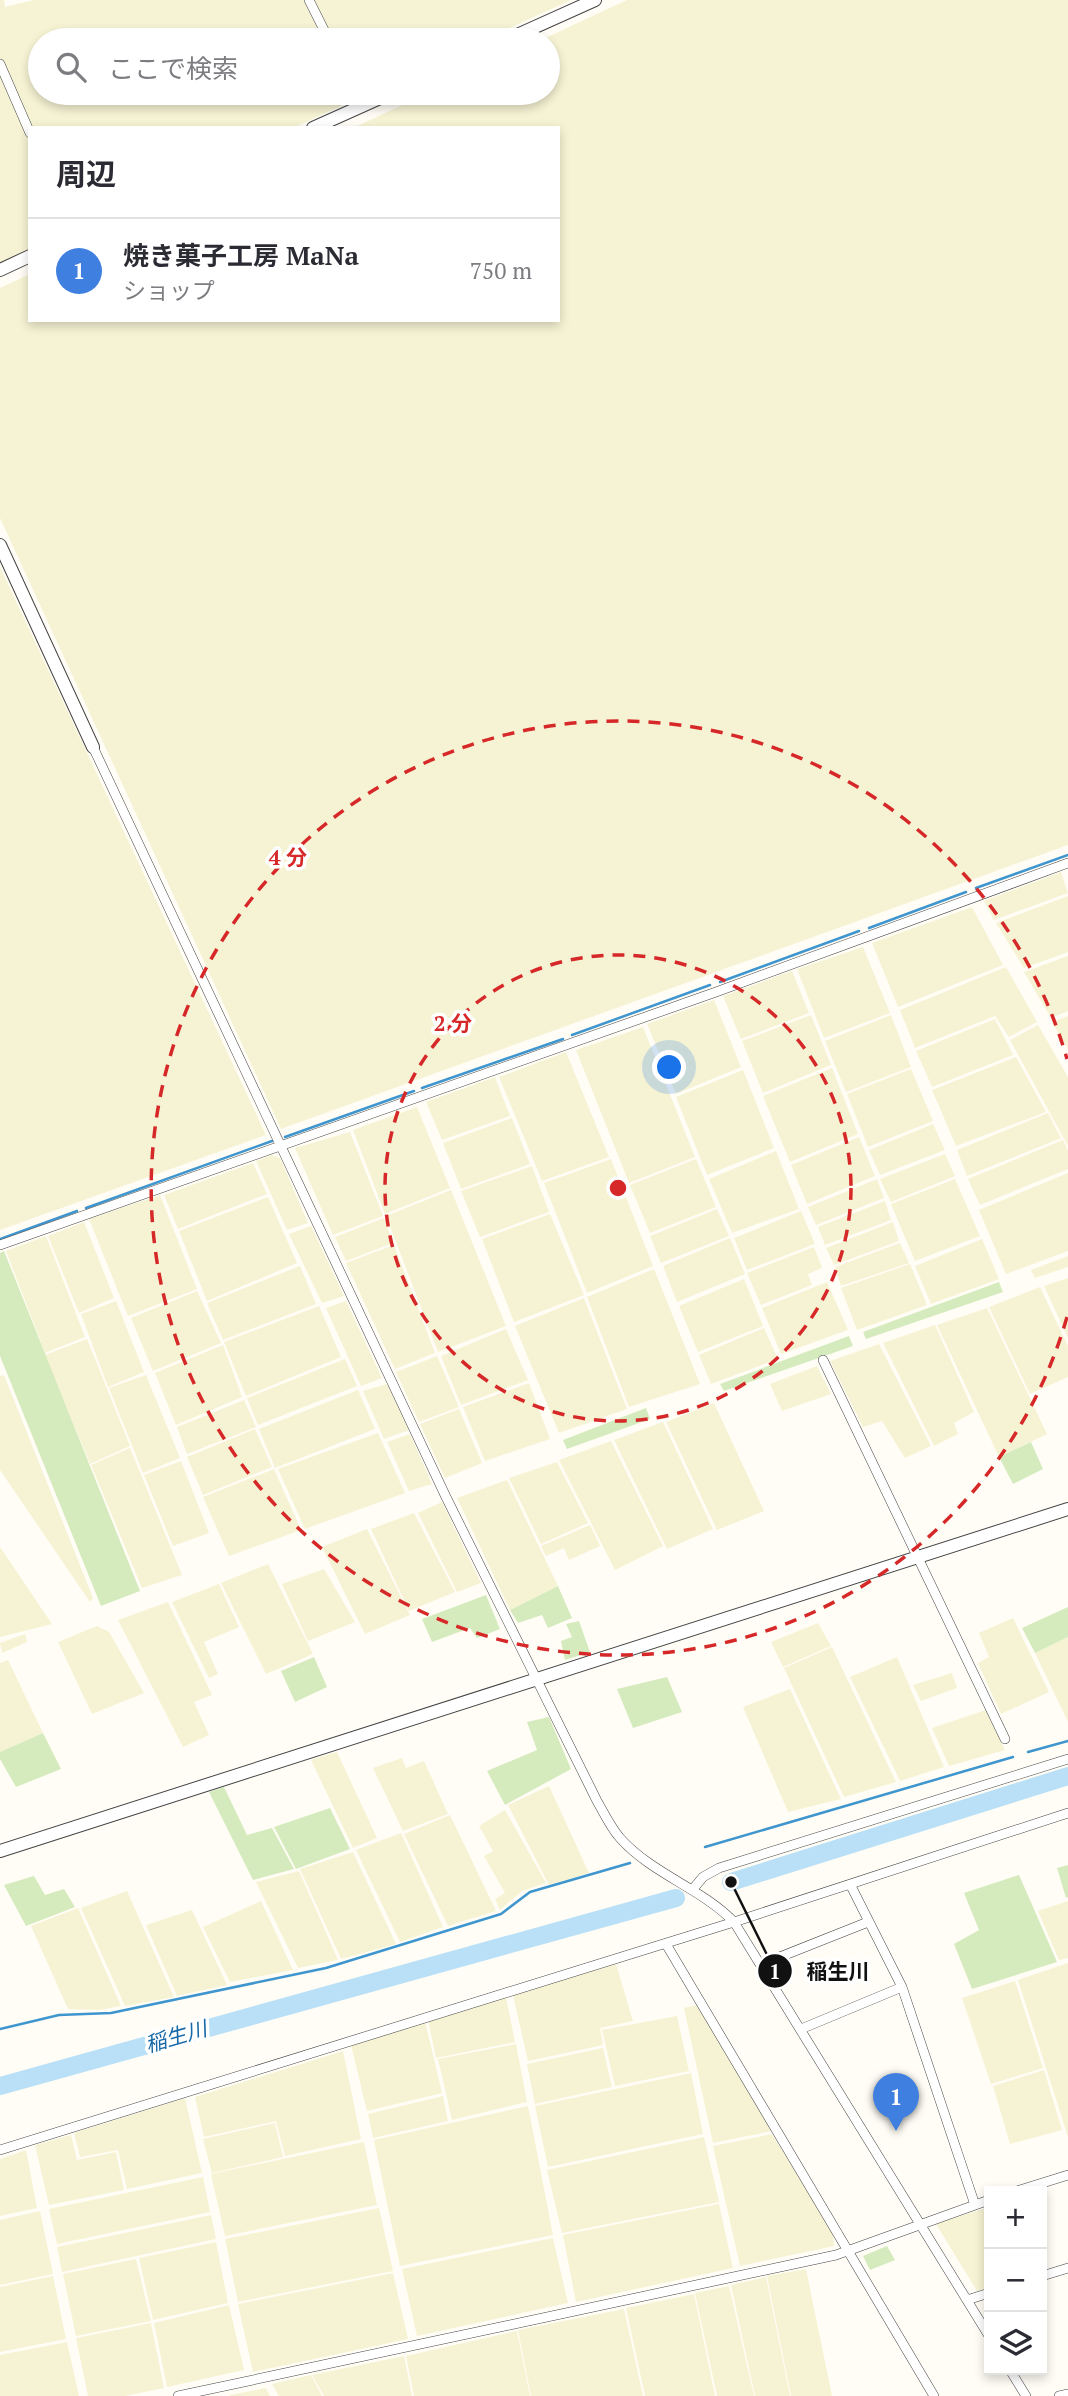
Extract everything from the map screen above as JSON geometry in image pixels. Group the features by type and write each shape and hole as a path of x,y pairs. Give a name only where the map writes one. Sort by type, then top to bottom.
{"street":[{"path":"309,0 323,28"},
{"path":"533,28 595,0"},
{"path":"0,64 28,128"},
{"path":"317,126 361,106"},
{"path":"0,270 28,257"},
{"path":"0,545 446,1497 597,1801 619,1837 653,1866 719,1907 734,1923 762,1964 984,2328"},
{"path":"0,1245 716,992 1068,863"},
{"path":"823,1360 1005,1739"},
{"path":"0,1851 1068,1509"},
{"path":"693,1889 704,1877 719,1868 1068,1759"},
{"path":"0,2150 507,1990 734,1923 1068,1813"},
{"path":"850,1884 902,1987 975,2205"},
{"path":"762,1964 868,1922"},
{"path":"666,1944 934,2396"},
{"path":"801,2029 902,1987"},
{"path":"1033,2186 1068,2175"},
{"path":"178,2396 850,2251 984,2202"},
{"path":"1047,2274 1068,2268"},
{"path":"967,2300 984,2295"},
{"path":"1013,2375 1026,2396"},
{"path":"1059,2396 1068,2394"}],"shaded area":[{"path":"0,0 4,0 5,7 34,0 571,0 509,28 28,28 28,105 343,105 297,126 28,126 28,251 0,264"},
{"path":"627,0 1068,0 1068,845 281,1129 0,518 0,288 28,275 28,322 560,322 560,126 357,126 402,105 560,105 560,31"},
{"path":"0,567 266,1135 0,1230"},
{"path":"1061,872 1068,893 994,920 984,901"},
{"path":"1068,896 1068,952 1024,968 996,923"},
{"path":"972,907 1003,965 898,1007 872,943"},
{"path":"863,947 890,1013 824,1038 797,969"},
{"path":"1068,956 1068,1011 1051,1018 1024,972"},
{"path":"1006,967 1037,1022 1009,1037 995,1016 915,1048 900,1010"},
{"path":"792,971 809,1013 741,1039 723,996"},
{"path":"714,1000 741,1067 676,1094 647,1024"},
{"path":"811,1015 831,1065 763,1093 742,1041"},
{"path":"891,1015 911,1067 846,1092 825,1041"},
{"path":"1068,1016 1068,1049 1052,1022"},
{"path":"995,1019 1013,1055 932,1087 916,1051"},
{"path":"1038,1025 1068,1077 1068,1146 1010,1040"},
{"path":"643,1027 695,1157 629,1183 576,1050"},
{"path":"566,1052 609,1157 542,1181 499,1077"},
{"path":"1016,1057 1046,1112 956,1146 932,1090"},
{"path":"832,1068 858,1134 790,1162 763,1096"},
{"path":"911,1069 933,1121 868,1147 847,1094"},
{"path":"743,1070 774,1148 707,1175 676,1097"},
{"path":"495,1077 510,1116 442,1140 426,1102"},
{"path":"417,1107 450,1188 385,1214 353,1130"},
{"path":"1048,1113 1061,1138 967,1176 957,1150"},
{"path":"512,1118 530,1164 461,1189 443,1143"},
{"path":"933,1124 945,1150 880,1175 869,1150"},
{"path":"350,1132 383,1216 333,1235 295,1148"},
{"path":"859,1137 875,1176 807,1204 791,1165"},
{"path":"1063,1140 1068,1150 1068,1169 980,1205 968,1179"},
{"path":"776,1151 799,1209 732,1233 709,1179"},
{"path":"945,1154 955,1176 891,1202 880,1179"},
{"path":"272,1155 280,1158 308,1223 287,1230 256,1161"},
{"path":"611,1159 653,1266 587,1293 544,1183"},
{"path":"696,1159 716,1207 650,1233 630,1185"},
{"path":"253,1163 267,1194 178,1229 164,1195"},
{"path":"532,1166 549,1212 480,1237 461,1191"},
{"path":"1068,1173 1068,1251 1006,1274 979,1210"},
{"path":"877,1179 884,1198 816,1225 808,1207"},
{"path":"955,1179 980,1236 915,1261 891,1204"},
{"path":"451,1190 506,1326 438,1352 386,1216"},
{"path":"160,1195 197,1289 128,1316 89,1219"},
{"path":"268,1197 297,1263 207,1301 179,1231"},
{"path":"885,1201 891,1220 825,1245 818,1227"},
{"path":"717,1209 729,1236 661,1263 650,1236"},
{"path":"801,1211 815,1244 747,1270 734,1238"},
{"path":"550,1214 584,1295 514,1322 482,1239"},
{"path":"384,1218 393,1243 346,1261 335,1237"},
{"path":"84,1222 114,1298 79,1313 48,1236"},
{"path":"893,1222 899,1241 834,1265 826,1248"},
{"path":"311,1226 344,1296 322,1303 289,1234"},
{"path":"46,1236 85,1337 45,1353 6,1251"},
{"path":"730,1238 745,1274 677,1302 663,1266"},
{"path":"982,1239 999,1279 931,1304 915,1266"},
{"path":"900,1243 909,1263 841,1286 835,1267"},
{"path":"394,1245 435,1353 395,1369 346,1263"},
{"path":"814,1247 822,1268 808,1274 812,1285 761,1305 747,1273"},
{"path":"1068,1256 1068,1267 1035,1278 1031,1270"},
{"path":"910,1264 927,1305 857,1330 841,1288"},
{"path":"300,1266 316,1304 223,1340 207,1303"},
{"path":"654,1269 700,1384 629,1407 587,1297"},
{"path":"1068,1278 1068,1338 1044,1286"},
{"path":"744,1279 763,1326 698,1352 679,1306"},
{"path":"827,1282 848,1330 781,1354 762,1308"},
{"path":"1040,1287 1068,1346 1068,1377 1030,1394 989,1307"},
{"path":"197,1291 221,1343 153,1371 131,1318"},
{"path":"584,1298 627,1409 559,1433 515,1326"},
{"path":"116,1301 144,1372 108,1387 81,1314"},
{"path":"346,1301 382,1378 361,1386 326,1308"},
{"path":"319,1306 341,1357 246,1396 224,1342"},
{"path":"987,1308 1047,1434 999,1457 937,1325"},
{"path":"935,1325 974,1412 954,1423 958,1434 934,1446 883,1343"},
{"path":"764,1328 778,1359 711,1384 699,1355"},
{"path":"506,1329 528,1380 461,1405 441,1356"},
{"path":"87,1339 130,1446 90,1464 45,1355"},
{"path":"879,1344 931,1446 905,1458 882,1421 863,1427 830,1361"},
{"path":"223,1345 242,1397 176,1425 155,1373"},
{"path":"437,1356 459,1407 419,1422 396,1372"},
{"path":"345,1359 357,1386 258,1425 247,1398"},
{"path":"817,1366 831,1394 782,1411 770,1384"},
{"path":"4,1375 93,1598 90,1602 0,1470 0,1376"},
{"path":"146,1375 180,1458 143,1473 109,1388"},
{"path":"529,1383 550,1439 485,1461 463,1407"},
{"path":"387,1384 409,1430 384,1439 363,1391"},
{"path":"358,1390 375,1429 275,1468 259,1429"},
{"path":"244,1400 256,1427 187,1454 177,1427"},
{"path":"714,1403 764,1511 717,1530 666,1422"},
{"path":"459,1409 482,1463 445,1478 420,1424"},
{"path":"663,1422 713,1529 667,1549 614,1440"},
{"path":"255,1429 272,1467 203,1495 187,1457"},
{"path":"378,1433 405,1493 305,1529 278,1469"},
{"path":"410,1434 432,1484 409,1491 387,1442"},
{"path":"611,1441 663,1546 615,1570 559,1460"},
{"path":"130,1448 182,1575 142,1588 91,1465"},
{"path":"181,1461 209,1533 173,1546 144,1475"},
{"path":"557,1462 588,1523 541,1544 509,1478"},
{"path":"274,1469 301,1530 229,1556 203,1497"},
{"path":"507,1480 558,1586 510,1610 457,1498"},
{"path":"442,1502 481,1583 457,1592 418,1513"},
{"path":"414,1513 455,1592 409,1611 371,1529"},
{"path":"590,1525 600,1546 569,1560 564,1548 546,1556 541,1546"},
{"path":"367,1529 410,1615 365,1634 322,1547"},
{"path":"0,1547 52,1624 0,1637"},
{"path":"268,1564 313,1654 266,1674 221,1583"},
{"path":"324,1569 355,1622 308,1641 282,1584"},
{"path":"219,1584 239,1627 204,1642 218,1674 209,1678 172,1602"},
{"path":"168,1602 212,1695 194,1702 209,1735 183,1747 118,1620"},
{"path":"1013,1618 1049,1692 1001,1714 978,1663 989,1657 979,1633"},
{"path":"818,1623 831,1646 783,1667 771,1642"},
{"path":"97,1626 109,1632 144,1693 92,1714 58,1642"},
{"path":"25,1634 27,1642 2,1653 0,1643"},
{"path":"1068,1637 1068,1722 1035,1653"},
{"path":"832,1647 896,1782 844,1797 784,1668"},
{"path":"897,1657 944,1767 900,1781 850,1677"},
{"path":"8,1660 43,1733 0,1752 0,1663"},
{"path":"952,1673 957,1688 921,1701 913,1685"},
{"path":"790,1689 841,1799 788,1812 743,1707"},
{"path":"986,1710 1005,1750 949,1766 932,1728"},
{"path":"337,1752 377,1838 353,1848 311,1760"},
{"path":"402,1758 406,1768 424,1761 448,1814 403,1831 373,1768"},
{"path":"549,1786 589,1873 549,1885 508,1805"},
{"path":"505,1810 546,1883 522,1891 500,1910 495,1899 505,1893 484,1856 493,1851 479,1826"},
{"path":"450,1815 496,1911 448,1926 404,1834"},
{"path":"401,1833 443,1927 400,1942 356,1850"},
{"path":"353,1852 396,1944 341,1959 300,1869"},
{"path":"299,1871 338,1960 298,1968 256,1882"},
{"path":"127,1891 174,1997 125,2006 81,1908"},
{"path":"261,1901 293,1970 230,1982 203,1927"},
{"path":"1068,1901 1068,1958 1059,1960 1038,1911"},
{"path":"78,1908 121,2006 99,2010 68,2009 31,1926"},
{"path":"192,1910 227,1985 177,1996 146,1925"},
{"path":"1068,1963 1068,2137 1018,1980"},
{"path":"616,1964 633,2021 600,2028 603,2045 528,2061 513,1995"},
{"path":"1015,1981 1043,2068 991,2084 962,1998"},
{"path":"506,1997 515,2042 436,2058 428,2020"},
{"path":"697,2005 772,2131 713,2143 684,2008"},
{"path":"677,2016 689,2071 615,2086 602,2030"},
{"path":"425,2021 442,2093 367,2111 351,2045"},
{"path":"516,2044 527,2102 452,2120 438,2059"},
{"path":"603,2048 612,2087 535,2104 527,2064"},
{"path":"343,2051 361,2139 285,2156 276,2121 204,2137 195,2097"},
{"path":"1044,2070 1062,2130 1010,2144 993,2086"},
{"path":"691,2073 703,2134 548,2167 535,2106"},
{"path":"443,2096 448,2121 373,2138 368,2114"},
{"path":"185,2098 202,2173 127,2189 118,2150 80,2157 74,2133"},
{"path":"528,2106 553,2235 400,2266 374,2140"},
{"path":"275,2123 283,2157 212,2173 203,2139"},
{"path":"772,2134 833,2233 834,2246 740,2266 713,2146"},
{"path":"71,2135 77,2160 116,2152 124,2190 49,2205 35,2145"},
{"path":"704,2137 719,2202 562,2233 547,2170"},
{"path":"364,2142 377,2205 225,2236 211,2174"},
{"path":"26,2150 37,2208 0,2216 0,2159"},
{"path":"203,2177 210,2212 57,2244 49,2209"},
{"path":"719,2204 733,2268 576,2302 563,2235"},
{"path":"379,2208 393,2271 238,2302 225,2239"},
{"path":"984,2209 984,2289 977,2291 936,2224"},
{"path":"40,2211 53,2274 0,2285 0,2220"},
{"path":"211,2215 216,2239 62,2272 57,2247"},
{"path":"553,2238 568,2303 417,2336 402,2269"},
{"path":"216,2242 228,2303 153,2320 139,2258"},
{"path":"136,2259 151,2321 76,2336 63,2274"},
{"path":"806,2269 832,2396 791,2396 767,2276"},
{"path":"393,2273 408,2339 253,2372 238,2304"},
{"path":"53,2276 66,2339 0,2352 0,2287"},
{"path":"766,2277 790,2396 755,2396 731,2285"},
{"path":"729,2286 754,2396 717,2396 695,2293"},
{"path":"694,2294 715,2396 645,2396 626,2308"},
{"path":"229,2305 244,2370 167,2387 154,2323"},
{"path":"624,2309 643,2396 531,2396 518,2330"},
{"path":"151,2323 164,2388 125,2396 88,2396 76,2338"},
{"path":"517,2331 530,2396 414,2396 406,2356"},
{"path":"67,2342 79,2396 0,2396 0,2355"},
{"path":"404,2356 412,2396 324,2396 312,2375"},
{"path":"311,2375 322,2396 279,2396 272,2384"},
{"path":"266,2388 270,2396 230,2396 230,2395"}],"green space":[{"path":"4,1251 140,1591 101,1606 0,1356 0,1253"},
{"path":"999,1282 1003,1292 866,1339 863,1332"},
{"path":"849,1336 853,1346 724,1391 720,1384"},
{"path":"646,1408 650,1419 567,1449 563,1440"},
{"path":"1031,1442 1043,1469 1013,1484 999,1457"},
{"path":"558,1586 572,1618 548,1628 542,1615 518,1623 510,1610"},
{"path":"486,1595 500,1629 477,1638 470,1628 432,1642 422,1619"},
{"path":"1068,1607 1068,1637 1035,1653 1022,1628"},
{"path":"579,1621 590,1652 565,1660 561,1641 572,1637 566,1624"},
{"path":"314,1657 327,1687 295,1702 281,1671"},
{"path":"667,1677 682,1712 633,1728 617,1689"},
{"path":"549,1717 571,1769 505,1805 487,1771 537,1750 527,1722"},
{"path":"43,1733 61,1769 16,1787 0,1759 0,1752"},
{"path":"224,1787 247,1835 272,1828 294,1869 253,1880 209,1792"},
{"path":"330,1808 350,1849 296,1869 274,1827"},
{"path":"1068,1865 1068,1897 1066,1898 1057,1868"},
{"path":"1019,1875 1057,1962 972,1989 954,1944 979,1930 964,1893"},
{"path":"34,1876 45,1895 64,1889 75,1907 26,1926 4,1885"},
{"path":"887,2246 895,2260 870,2270 863,2256"}],"waterway":[{"path":"976,888 1068,855"},
{"path":"869,928 966,892"},
{"path":"720,982 859,931"},
{"path":"572,1035 710,985"},
{"path":"422,1088 563,1039"},
{"path":"285,1137 414,1091"},
{"path":"86,1208 272,1141"},
{"path":"0,1239 77,1211"},
{"path":"1028,1752 1068,1741"},
{"path":"705,1847 1013,1757"},
{"name":"稲生川","path":"731,1882 1068,1776"},
{"path":"0,2029 59,2015 111,2013 326,1968 501,1914 530,1892 630,1863"},
{"name":"稲生川","path":"0,2086 676,1898"}],"place":[{"name":"稲生川","path":"731,1882"},
{"name":"焼き菓子工房 MaNa","path":"896,2131"}]}
